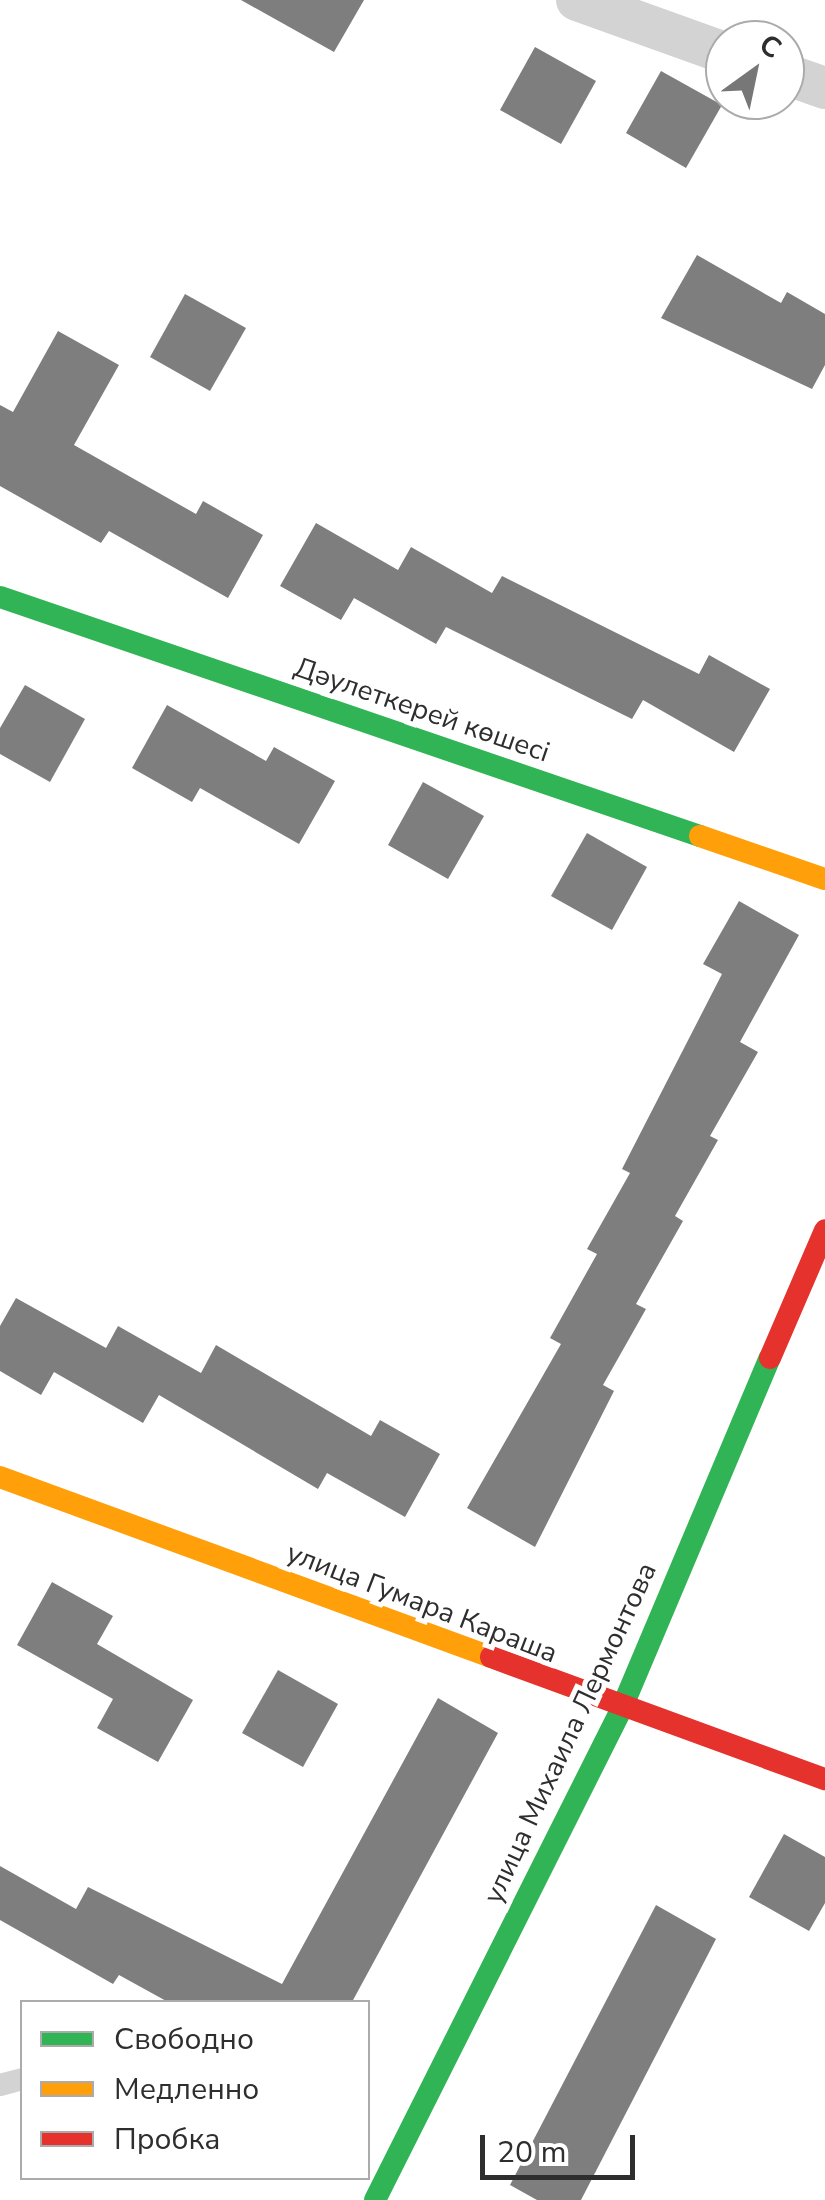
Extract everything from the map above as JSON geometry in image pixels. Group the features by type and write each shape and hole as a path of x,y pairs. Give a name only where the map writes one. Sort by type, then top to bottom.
{"street":[{"path":"576,0 705,46"},
{"name":"Дәулеткерей көшесі","path":"0,598 825,879"},
{"name":"улица Михаила Лермонтова","path":"375,2200 376,2174 621,1710 825,1230"},
{"name":"улица Гумара Караша","path":"0,1477 621,1710 825,1779"}],"building":[{"path":"241,0 364,0 334,52"},
{"path":"535,47 596,81 561,144 500,110"},
{"path":"661,71 705,96 705,120 713,120 686,168 626,133"},
{"path":"697,255 781,303 787,292 825,314 825,365 812,389 661,318"},
{"path":"185,294 246,328 210,391 150,357"},
{"path":"58,331 119,365 74,445 196,514 203,501 263,535 228,598 109,531 101,543 0,486 0,405 13,412"},
{"path":"316,523 398,570 411,547 492,593 502,576 699,674 709,655 770,689 734,752 643,700 632,719 446,627 436,644 354,598 341,620 280,586"},
{"path":"25,685 85,719 50,782 0,754 0,728"},
{"path":"167,705 266,761 274,747 335,781 299,844 200,788 192,802 132,768"},
{"path":"423,782 484,816 448,879 388,845"},
{"path":"587,833 647,867 612,930 551,896"},
{"path":"739,901 799,935 740,1042 758,1052 710,1136 718,1140 675,1216 683,1221 636,1304 646,1309 603,1385 614,1391 535,1547 467,1508 561,1344 550,1338 597,1254 587,1249 630,1173 622,1169 722,974 703,964"},
{"path":"16,1298 106,1348 118,1326 201,1373 216,1345 371,1436 380,1420 440,1454 405,1517 327,1473 318,1489 159,1395 143,1423 54,1372 41,1395 0,1371 0,1326"},
{"path":"52,1582 113,1616 97,1644 193,1700 158,1762 97,1728 113,1699 17,1645"},
{"path":"278,1670 338,1704 303,1767 242,1733"},
{"path":"438,1698 498,1733 353,2000 164,2000 119,1975 113,1984 0,1920 0,1866 76,1909 88,1887 282,1984"},
{"path":"784,1834 825,1857 825,1903 809,1931 749,1897"},
{"path":"656,1905 716,1939 581,2200 537,2200 510,2185"}],"traffic: fast":[{"path":"0,597 700,836"},
{"path":"375,2200 621,1710 770,1358"}],"traffic: slow":[{"path":"700,836 825,879"},
{"path":"0,1477 491,1657"}],"traffic: jam":[{"path":"770,1358 825,1230"},
{"path":"491,1657 825,1779"}]}
